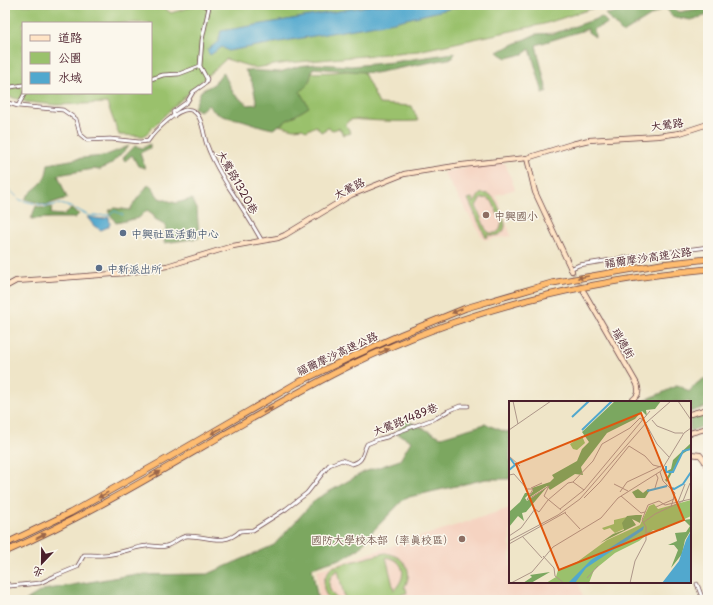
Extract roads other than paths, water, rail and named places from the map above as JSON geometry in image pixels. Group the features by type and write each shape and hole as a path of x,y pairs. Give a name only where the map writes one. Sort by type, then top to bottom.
{"highway":[{"name":"福爾摩沙高速公路","path":"5,544 70,513 297,383 409,331 466,308 552,283 662,264 708,259"},
{"name":"福爾摩沙高速公路","path":"5,552 38,538 110,499 301,391 355,363 406,341 470,316 511,303 554,293 657,274 708,269"}],"street":[{"path":"174,116 173,112 187,102 193,92 206,83 207,79 200,66 202,40 210,6 203,5"},
{"path":"152,79 163,75 179,74 200,66"},
{"path":"5,88 22,85"},
{"path":"18,106 24,94"},
{"name":"大鶯路1320巷","path":"5,102 18,106 63,110 76,119 80,134 87,140 110,139 145,142 148,141 155,131 174,116 185,110 191,110 198,115 214,163 262,241"},
{"name":"大鶯路","path":"5,287 16,281 47,280 126,273 166,266 233,246 285,235 350,195 398,176 458,166 527,158 589,140 669,134 708,124"},
{"path":"527,158 535,192 571,270 580,265 708,247"},
{"name":"瑞德街","path":"584,292 637,384 639,391 638,395 631,401"},
{"name":"大鶯路1489巷","path":"5,579 10,586 40,582 77,567 84,555 112,554 148,546 167,546 178,538 188,536 219,540 227,539 236,535 240,531 253,530 281,513 307,493 329,465 342,460 352,464 357,463 361,459 367,444 436,418 460,406 468,406"},
{"path":"691,414 708,409"},
{"path":"691,432 708,428"},
{"path":"691,454 700,455 708,468"},
{"path":"697,584 703,600"}],"water":[{"path":"374,5 465,5 394,22 228,51 222,47 210,55 207,50 218,42 221,31"},
{"path":"87,217 102,219 109,217 110,224 108,227 101,230 94,226"}],"waterway":[{"path":"5,185 20,200 46,206 61,204 90,216 109,215 115,211 123,215"}],"tunnel":[{"path":"572,271 583,290"}],"place":[{"name":"中興國小","path":"486,215"},
{"name":"中興社區活動中心","path":"123,233"},
{"name":"中新派出所","path":"99,268"},
{"name":"國防大學校本部（率真校區）","path":"462,539"}]}
